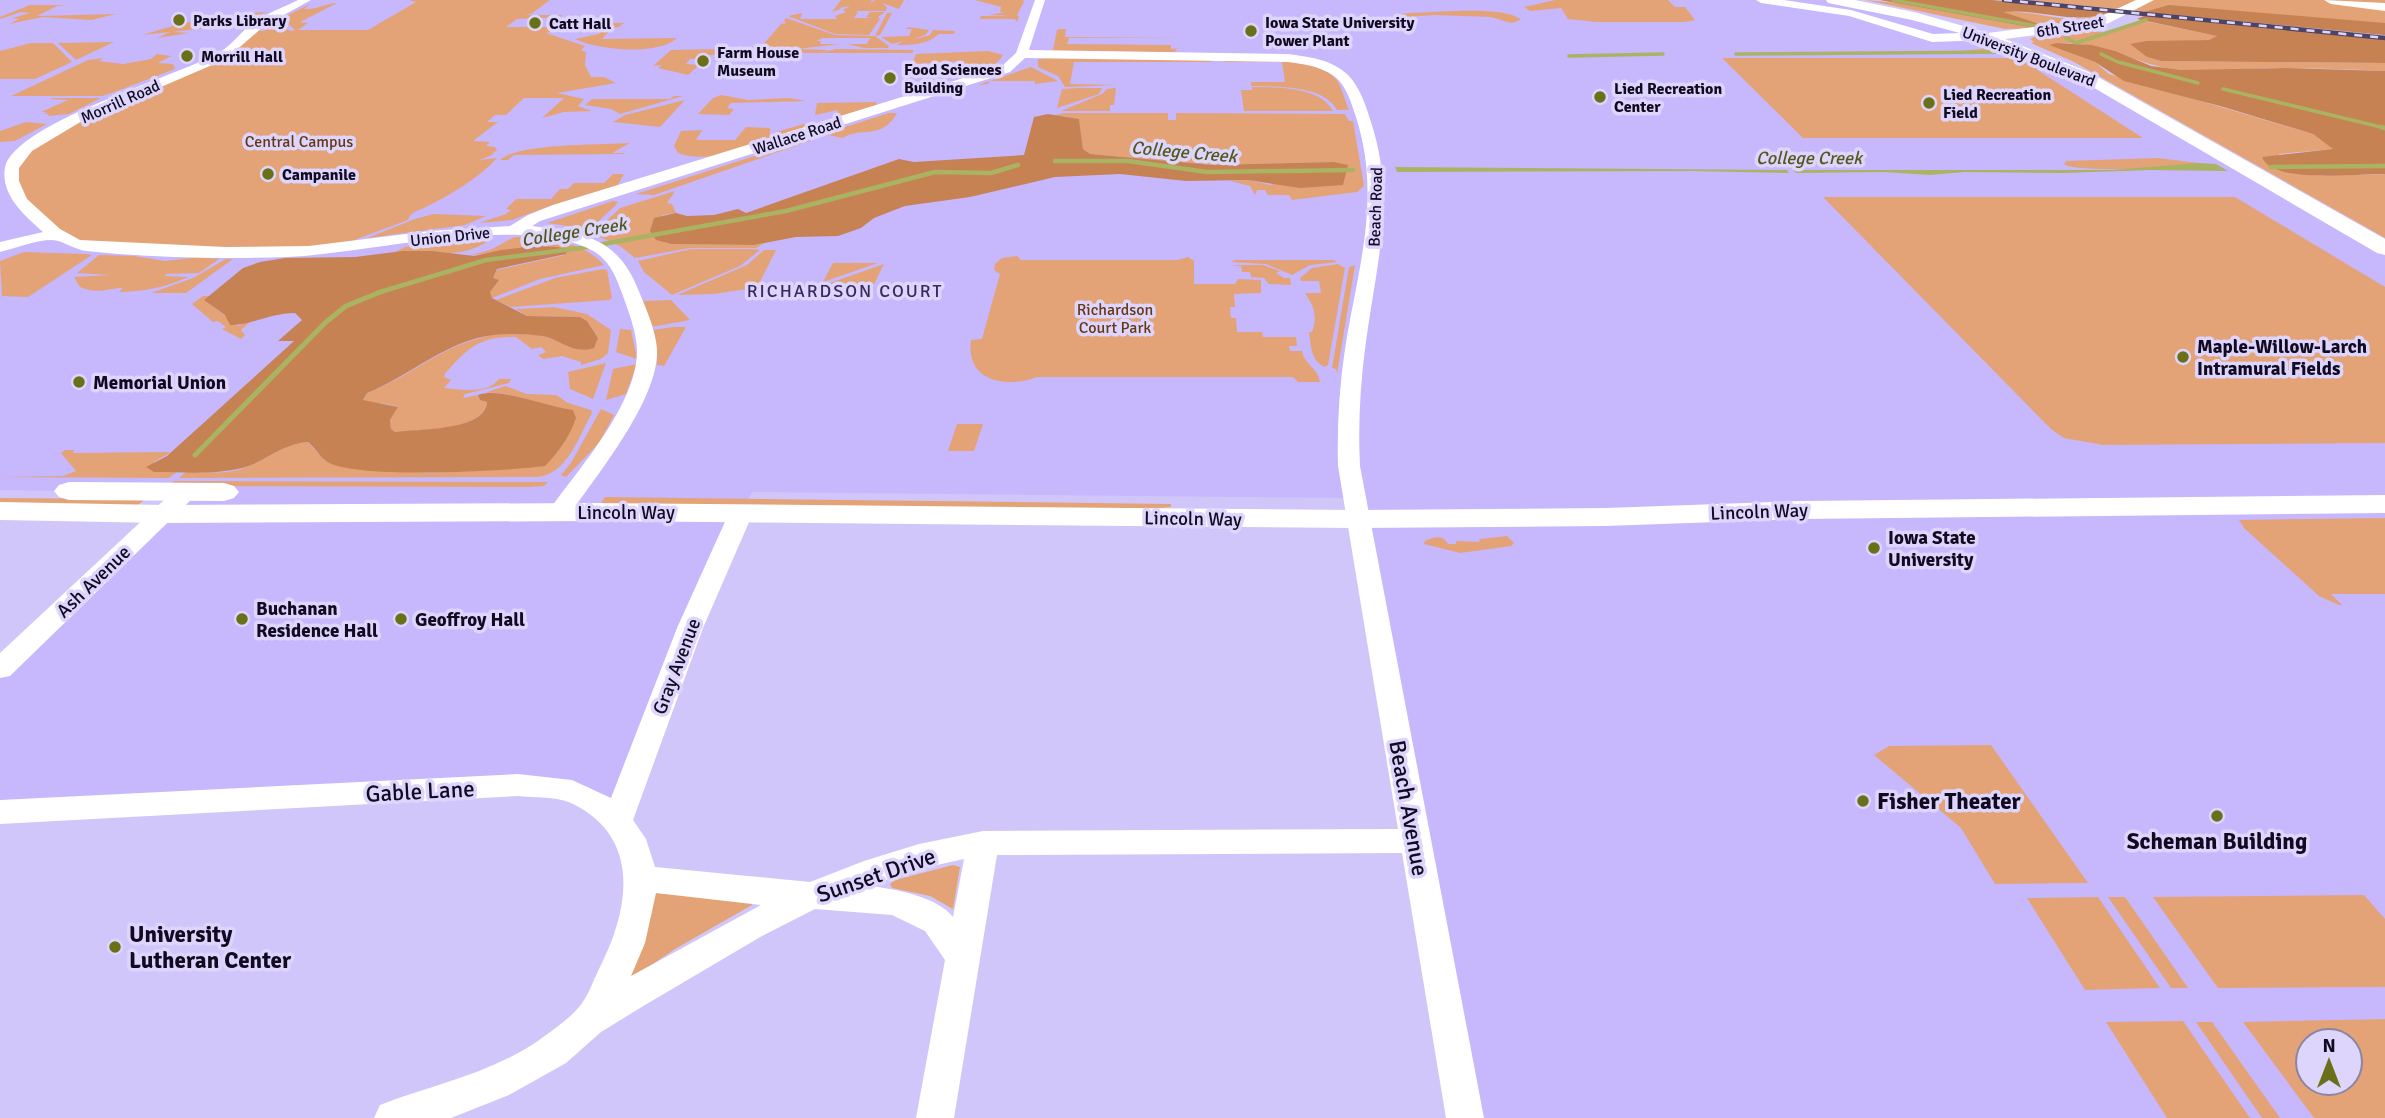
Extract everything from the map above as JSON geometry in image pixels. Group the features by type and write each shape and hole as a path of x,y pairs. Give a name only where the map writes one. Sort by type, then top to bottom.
{"main road":[{"name":"University Boulevard","path":"1833,0 1989,33"},
{"name":"University Boulevard","path":"1857,0 1989,33 2102,84 2385,246"},
{"name":"6th Street","path":"1989,33 2044,31 2098,23 2147,0"},
{"path":"2331,0 2385,7"},
{"path":"1989,33 2044,31"},
{"name":"Lincoln Way","path":"0,511 163,514 566,502 741,513 1355,509 2385,489"},
{"name":"Lincoln Way","path":"0,491 187,492 566,502 1355,509 1605,517 1802,510 2385,504"}],"street":[{"name":"Morrill Road","path":"56,234 23,206 14,188 11,172 19,154 46,136 104,106 222,56 260,24 306,0"},
{"path":"1023,54 1040,0"},
{"path":"1761,0 1851,13 1932,38 1989,33"},
{"name":"Wallace Road","path":"516,229 559,208 999,71 1011,66 1023,54"},
{"name":"Beach Road","path":"1023,54 1274,57 1322,65 1344,78 1352,90 1370,133 1379,177 1376,233 1359,325 1350,394 1348,452 1355,509"},
{"name":"Union Drive","path":"56,234 69,244 85,246 272,251 344,248 516,229 583,240 606,250 620,263 624,273 644,337 647,364 631,405 566,502"},
{"path":"0,247 56,234"},
{"name":"Ash Avenue","path":"0,669 187,492"},
{"name":"Beach Avenue","path":"1355,509 1465,1118"},
{"name":"Gray Avenue","path":"618,822 690,628 741,513"},
{"name":"Gable Lane","path":"0,812 518,785 568,790 600,806 618,822 629,837 642,878 638,915 625,955 591,1018"},
{"name":"Sunset Drive","path":"393,1118 461,1099 514,1076 557,1049 591,1018 727,938 813,896 875,870 924,855 983,843 1415,841"},
{"path":"935,1118 983,843"},
{"path":"642,878 735,890 896,902 937,921 963,957"}],"shaded area":[{"name":"Iowa State University","path":"0,0 1833,0 1893,13 2038,56 2385,248 2385,1118 1465,1118 1353,498 752,492 735,526 617,822 568,790 0,812 0,669 186,493 0,490"},
{"path":"1880,0 1992,0 2110,12 2096,16 2070,17 2003,12 2045,26 2029,27"},
{"path":"2169,5 2385,23 2385,35 2144,12"},
{"path":"2144,12 2385,35 2385,39 2146,15"},
{"path":"2146,15 2385,39 2385,63 2161,61 2147,57 2130,44 2147,41 2209,40 2217,36 2137,19"},
{"path":"2049,45 2092,45 2151,66 2181,70 2286,68 2385,71 2385,174 2318,176 2282,171 2269,166 2262,157 2333,149 2313,134 2124,81 2095,62"},
{"path":"1048,114 1079,119 1083,149 1090,154 1213,165 1334,162 1348,165 1343,185 1300,188 1248,180 1186,181 1120,174 1055,177 970,197 905,206 838,236 796,237 754,245 672,244 656,240 650,231 654,218 676,213 687,216 714,215 738,209 746,213 899,159 914,162 1024,155 1034,117"},
{"path":"2216,164 2228,171 1964,172 1930,175 1884,172 1796,173 1793,170 2113,170"},
{"path":"1395,167 1787,170 1789,173 1397,172"},
{"path":"534,246 567,250 566,254 497,269 493,278 499,280 490,292 492,298 527,316 580,317 587,321 598,338 594,348 580,350 543,336 500,334 477,338 445,351 367,393 363,400 398,407 390,420 391,429 395,432 449,427 475,418 484,411 487,402 480,400 478,395 488,393 511,395 573,410 576,418 570,431 545,466 466,472 366,471 341,467 326,461 308,442 288,446 250,465 221,472 154,472 146,467 167,456 294,341 278,341 302,320 295,313 230,325 225,315 204,300 243,268 285,258 355,257 403,251 474,256"}],"green space":[{"name":"Central Campus","path":"409,0 550,0 531,14 525,15 562,15 560,17 517,19 506,27 553,27 566,18 573,18 556,30 546,33 585,46 581,50 586,52 585,65 591,77 604,77 616,83 557,93 584,99 578,106 592,111 564,112 542,118 564,98 524,98 506,115 495,115 487,122 498,122 473,141 490,142 486,146 495,147 497,150 479,160 497,158 489,166 454,192 412,213 408,220 357,239 344,248 85,246 23,206 11,172 46,136 222,56 247,34 283,15 259,31 264,31 278,21 290,31 295,30 282,18 308,5 327,3 309,5 304,9 337,3 300,22 308,23 298,30 368,30 416,2"},
{"path":"841,0 872,0 870,3 875,0 904,0 899,9 882,3 887,7 886,11 855,11 858,12 854,18 872,18 866,17 870,12 885,12 878,17 880,19 869,35 835,34 788,16 802,13 800,19 837,19 835,16 846,12 843,10 850,6 832,12"},
{"path":"975,0 1024,2 1017,15 1017,22 1015,19 980,19 981,16 1013,16 989,15 1005,12 1000,12 1001,7"},
{"path":"1555,0 1668,0 1675,7 1685,7 1695,20 1596,22 1568,19 1561,8 1530,11 1524,7"},
{"path":"1865,0 1898,3 2029,27 2044,26 2001,12 2075,19 2114,12 2075,24 2005,29"},
{"path":"2026,0 2385,0 2385,35"},
{"path":"30,5 67,5 57,6 37,16 116,14 91,20 43,17 9,24 19,19 12,18 30,13 21,12 0,19"},
{"path":"1485,11 1513,15 1521,20 1511,23 1491,17 1434,15 1391,18 1410,13"},
{"path":"266,12 232,24 172,32 189,33 157,38 170,32 142,35 195,21 229,22 247,13"},
{"path":"887,13 892,13 880,35 875,36"},
{"path":"786,18 835,35 875,36 889,46 864,48 848,44 867,44 870,38 823,38 816,41 821,41 820,44 840,44 797,49 829,50 800,53 789,48 761,47 781,24 786,23"},
{"path":"2144,21 2218,36 2209,40 2131,44 2147,57 2161,61 2385,63 2385,71 2282,68 2181,70 2148,64 2100,48 2068,43 2051,45 2095,62 2109,74 2313,134 2334,149 2279,154 2277,170 2324,176 2385,174 2385,238 2074,62 2031,43 2034,42 2030,39 2036,36 2096,31 2108,34"},
{"path":"607,23 624,23 612,28 602,39 677,38 668,44 642,49 598,46 575,39 599,34 602,31 586,31 599,30"},
{"path":"909,27 929,30 925,35 912,40 930,35 933,30 955,31 954,34 939,34 925,42 909,45 896,45 904,41 892,44 881,37 909,36 912,29 905,29"},
{"path":"1066,29 1065,37 1183,38 1069,38 1067,44 1171,45 1171,49 1178,48 1173,52 1043,51 1053,50 1057,30"},
{"path":"114,42 76,60 58,43"},
{"path":"31,43 53,43 72,62 35,79 0,79 0,51"},
{"name":"Lied Recreation Field","path":"1992,48 2029,58 2019,58 2143,138 1803,138 1722,58 2016,58 1995,53 1951,52"},
{"path":"722,49 717,55 701,55 697,59 690,59 686,64 699,65 688,75 658,68 662,65 653,66 671,50"},
{"path":"759,49 800,53 756,53"},
{"path":"836,49 914,50 912,53 820,53"},
{"path":"988,51 1003,55 995,64 979,69 961,70 964,61 912,64 916,54"},
{"path":"157,54 171,56 158,63 173,64 175,69 102,96 11,96 88,60 104,58 99,61 123,64 151,59"},
{"path":"1038,59 1212,62 1074,62 1070,84 1117,85 1065,87 1058,76 1038,67"},
{"path":"1227,59 1269,60 1300,63 1327,72 1336,79 1349,110 1337,110 1321,95 1310,91 1251,86 1251,82 1285,82 1282,62 1224,62"},
{"path":"1031,67 1058,81 1035,84 1035,81 990,81 988,84 978,85"},
{"path":"1252,87 1308,92 1327,103 1333,111 1244,111 1241,90 1252,90"},
{"path":"1102,88 1099,94 1057,108 1062,89"},
{"path":"1116,88 1114,105 1110,105 1110,111 1061,111 1102,94 1107,89"},
{"path":"721,95 748,100 789,98 806,101 731,103 727,108 734,109 729,115 698,114 713,98"},
{"path":"683,96 620,114 611,109 585,105 592,99 670,99"},
{"path":"101,98 69,114 48,116 49,114 44,114 47,112 41,112 68,100 49,99"},
{"path":"685,100 660,127 613,122 625,115"},
{"path":"876,102 877,105 839,117 836,116 838,110 815,115 817,103"},
{"path":"889,113 897,113 891,122 878,130 843,138 823,134"},
{"path":"1168,113 1168,120 1176,120 1176,113 1345,114 1349,121 1353,121 1364,186 1357,192 1292,200 1289,195 1268,195 1265,190 1257,190 1255,195 1250,186 1230,181 1248,180 1271,185 1334,162 1213,165 1090,154 1083,149 1079,119 1055,115"},
{"path":"26,122 47,124 15,141 0,142 0,131"},
{"path":"807,123 816,126 728,154 693,156 678,153 674,146 681,131 702,130 696,140 735,140 746,127 769,128 769,133 773,133"},
{"path":"805,140 810,141 654,195 636,194"},
{"path":"630,143 612,153 625,153 623,154 514,155 508,160 500,160 524,150"},
{"path":"2158,158 2198,163 2130,169 2072,167 2064,164 2066,161"},
{"path":"613,174 624,174 617,186 512,220 479,223 506,214 511,210 506,209 516,199 551,199 560,189 568,189 574,183 604,183"},
{"path":"675,191 667,203 672,204 676,213 662,215 672,244 754,245 766,242 756,248 690,248 635,258 620,246 593,234 620,208"},
{"name":"Maple-Willow-Larch Intramural Fields","path":"1823,197 2235,197 2385,287 2385,443 2103,445 2064,438 2051,429"},
{"path":"613,201 618,202 590,229 547,223"},
{"path":"433,214 486,216 465,225 367,238 415,219"},
{"path":"483,237 492,239 457,253 395,252 405,247"},
{"path":"514,237 550,239 574,245 604,265 540,279 492,298 490,292 498,281 493,278 497,270 565,255 534,246 467,256 490,250"},
{"path":"691,249 760,250 740,266 672,295 644,272 638,261"},
{"path":"764,250 776,250 759,284 768,286 714,294 677,295 747,265"},
{"path":"24,252 92,255 28,297 2,296 0,261"},
{"path":"99,255 134,256 165,261 198,257 219,259 199,273 166,274 165,276 188,277 154,288 119,292 123,288 97,291 80,287 74,277 110,275 77,273"},
{"name":"Richardson Court Park","path":"1017,256 1021,260 1178,260 1188,257 1194,261 1194,284 1235,284 1238,279 1261,280 1261,293 1234,294 1235,307 1230,307 1231,318 1236,318 1237,332 1262,332 1263,337 1296,337 1297,346 1289,346 1290,351 1302,351 1320,382 1298,382 1293,377 1037,377 1013,382 990,378 974,365 971,340 982,339 1000,274 994,270 995,264 1002,258"},
{"path":"226,259 233,259 186,293 151,293 193,278"},
{"path":"1231,262 1337,262 1310,265 1292,275 1266,264"},
{"path":"833,263 878,263 823,282"},
{"path":"884,264 874,284 827,285 827,284"},
{"path":"1338,264 1345,268 1328,365 1325,367 1317,361 1312,352 1309,332 1312,332 1314,327 1315,316 1305,293 1321,293 1319,281 1301,281 1300,278 1312,268"},
{"path":"1229,265 1263,265 1280,271 1276,273 1284,278 1290,278 1291,285 1269,284 1264,278 1251,277 1250,272 1242,272 1241,266"},
{"path":"1355,265 1337,374 1336,369 1332,368 1349,267"},
{"path":"607,270 612,298 609,300 511,307 496,300 555,278"},
{"path":"821,287 874,287 870,296 817,296"},
{"path":"203,296 210,296 205,300 238,326 252,320 241,330 245,335 241,339 222,329 226,327 218,321 213,322 192,304"},
{"path":"671,300 690,320 651,327 643,301"},
{"path":"554,307 587,314 611,330 608,353 601,359 581,365 581,362 562,356 543,359 538,355 546,352 541,347 532,349 516,337 493,339 475,345 445,374 444,377 451,380 444,388 480,389 499,379 511,379 509,383 465,394 463,398 478,395 480,400 487,402 483,412 475,419 448,427 395,432 391,429 390,420 398,407 363,401 367,393 440,354 477,339 498,335 537,335 587,350 598,338 587,321 580,317 527,316 516,309"},
{"path":"686,327 664,366 657,365 657,349 652,330"},
{"path":"620,329 631,330 637,359 616,352"},
{"path":"606,363 593,399 570,389 568,372"},
{"path":"637,364 626,394 606,400 613,369"},
{"path":"505,386 527,394 556,395 568,403 591,410 592,413 571,453 547,475 179,478 186,472 240,470 284,448 308,442 325,461 394,470 429,473 545,466 573,411 507,394 485,393"},
{"path":"601,409 614,415 599,443 566,477 561,475 571,463"},
{"path":"957,424 983,424 974,451 948,451"},
{"path":"74,450 73,453 171,452 154,462 154,472 177,472 169,478 0,477 63,476 76,471 61,453"},
{"path":"174,481 548,482 544,486 528,487 169,486"},
{"path":"605,497 1171,504 1171,507 600,505"},
{"path":"0,498 145,499 137,506 0,503"},
{"path":"2385,518 2385,594 2331,594 2342,605 2319,596 2244,528 2239,520"},
{"path":"1507,536 1514,543 1511,546 1460,553 1424,544 1431,538 1438,537 1448,544 1456,544 1456,541 1479,542 1480,539"},
{"path":"1991,745 2088,883 1995,884 1961,828 1874,755 1889,746"},
{"path":"953,865 960,867 953,909 930,896 892,888 890,884 895,880"},
{"path":"654,893 752,901 752,905 675,949 628,981"},
{"path":"2364,895 2385,919 2385,987 2218,988 2153,897"},
{"path":"2098,897 2160,988 2085,990 2027,898"},
{"path":"2108,897 2125,897 2188,988 2171,988"},
{"path":"2385,1019 2385,1118 2314,1118 2298,1097 2364,1097 2364,1027 2294,1027 2294,1091 2243,1022"},
{"path":"2183,1021 2250,1118 2167,1118 2106,1022"},
{"path":"2196,1022 2212,1022 2280,1118 2262,1118"}],"waterway":[{"path":"1893,0 2036,26"},
{"path":"2066,38 2076,43 2146,20"},
{"path":"1736,54 2012,52"},
{"path":"1569,56 1663,54"},
{"path":"2101,54 2118,62 2198,83"},
{"path":"2223,89 2385,128 2381,127"},
{"name":"College Creek","path":"1055,161 1128,161 1207,172 1353,170"},
{"name":"College Creek","path":"381,292 486,260 581,248 786,211 935,172 991,173 1018,165"},
{"name":"College Creek","path":"2271,167 2385,166"},
{"name":"College Creek","path":"195,455 326,322 346,306 381,292"},
{"name":"College Creek","path":"377,293 381,292"}],"railway":[{"path":"2004,0 2385,38"}],"place":[{"name":"Parks Library","path":"179,20"},
{"name":"Catt Hall","path":"535,23"},
{"name":"Iowa State University Power Plant","path":"1251,31"},
{"name":"Morrill Hall","path":"187,56"},
{"name":"Farm House Museum","path":"703,61"},
{"name":"Food Sciences Building","path":"890,78"},
{"name":"Lied Recreation Center","path":"1600,97"},
{"name":"Lied Recreation Field","path":"1929,103"},
{"name":"Campanile","path":"268,174"},
{"name":"Maple-Willow-Larch Intramural Fields","path":"2183,357"},
{"name":"Memorial Union","path":"79,382"},
{"name":"Iowa State University","path":"1874,548"},
{"name":"Buchanan Residence Hall","path":"242,619"},
{"name":"Geoffroy Hall","path":"401,619"},
{"name":"Fisher Theater","path":"1863,801"},
{"name":"Scheman Building","path":"2217,816"},
{"name":"University Lutheran Center","path":"115,947"}],"district":[{"name":"RICHARDSON COURT","path":"845,291"}]}
